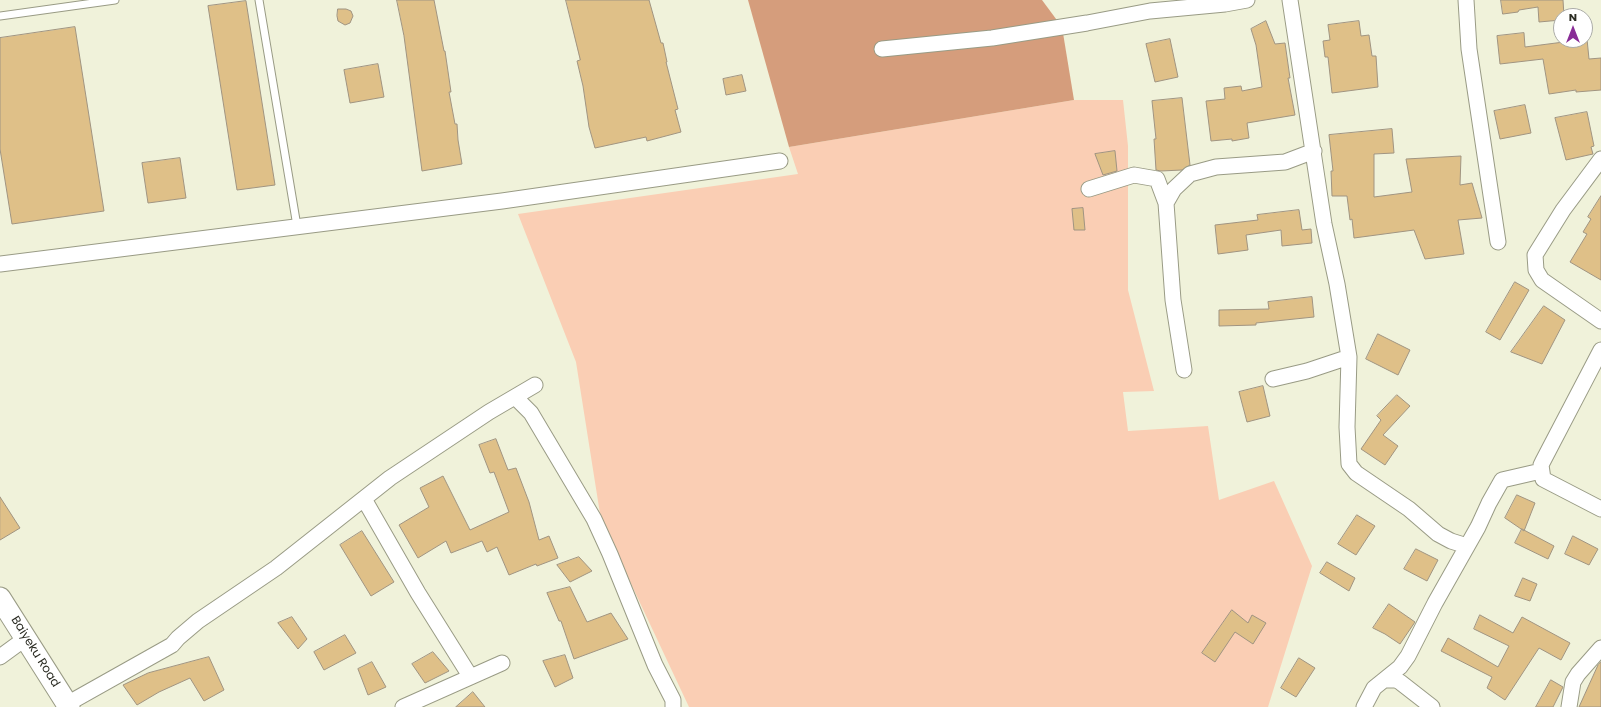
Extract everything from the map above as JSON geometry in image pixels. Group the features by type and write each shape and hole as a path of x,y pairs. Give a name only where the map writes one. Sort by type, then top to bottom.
{"main road":[{"name":"Baiyeku Road","path":"0,598 68,705"}],"street":[{"path":"882,49 992,38 1087,23 1150,11 1225,4 1247,0"},
{"path":"1290,0 1324,224 1337,284 1350,357 1347,427 1349,464 1356,473 1409,509 1438,534 1451,541 1467,546"},
{"path":"1466,0 1468,49 1498,242"},
{"path":"1166,203 1174,190 1190,174 1216,167 1285,162 1314,151"},
{"path":"1601,159 1563,210 1535,254 1536,270 1542,280 1601,321"},
{"path":"0,264 502,201 780,161"},
{"path":"1089,189 1134,175 1157,180 1166,203 1173,300 1184,370"},
{"path":"1601,350 1555,435 1541,465 1543,479 1601,509"},
{"path":"1273,380 1350,357"},
{"path":"68,705 172,645 198,621 276,568 390,478 488,412 535,385"},
{"path":"515,397 530,413 594,519 610,554 655,665 673,700 673,707"},
{"path":"1364,707 1374,688 1400,667 1408,656 1502,480 1541,471"},
{"path":"364,499 418,593 470,676"},
{"path":"0,656 26,638"},
{"path":"1569,707 1573,682 1578,674 1601,648"},
{"path":"403,707 502,663"},
{"path":"1384,680 1396,680 1400,682 1432,707"}],"lane":[{"path":"0,16 115,0"},
{"path":"259,0 297,226"}],"shaded area":[{"path":"748,0 1042,0 1062,27 1074,100 789,147"},
{"path":"1074,100 1123,100 1128,146 1128,290 1154,391 1123,392 1128,431 1208,426 1219,500 1274,481 1312,566 1268,707 689,707 601,520 576,362 518,214 798,174 789,147"}],"building":[{"path":"397,0 434,0 445,51 451,92 449,92 455,124 457,124 462,164 422,171 404,36"},
{"path":"566,0 649,0 661,43 663,43 666,62 678,109 675,110 681,132 647,141 646,137 595,148 589,127 583,86 577,61 580,60"},
{"path":"1501,0 1563,0 1564,8 1553,8 1553,21 1539,22 1538,7 1503,14"},
{"path":"246,1 275,185 237,190 208,6"},
{"path":"338,9 346,9 351,11 353,16 350,23 345,25 338,21"},
{"path":"1266,21 1275,44 1285,43 1290,78 1288,78 1295,115 1247,123 1249,138 1232,141 1232,139 1211,141 1206,101 1225,99 1224,88 1241,86 1242,91 1262,87 1256,45 1251,29"},
{"path":"1359,21 1361,36 1369,35 1372,56 1376,56 1378,87 1332,93 1328,57 1325,57 1323,41 1330,40 1328,25"},
{"path":"75,27 104,211 12,224 0,149 0,38"},
{"path":"1524,33 1525,47 1553,43 1553,48 1588,48 1589,59 1601,58 1601,90 1576,92 1576,90 1549,94 1543,59 1500,64 1497,36"},
{"path":"1170,39 1178,77 1155,82 1146,44"},
{"path":"378,64 384,97 350,103 344,70"},
{"path":"742,75 746,91 726,95 723,79"},
{"path":"1182,98 1190,165 1182,170 1156,170 1154,139 1156,139 1152,101"},
{"path":"1525,105 1531,133 1500,139 1494,111"},
{"path":"1587,112 1594,146 1591,147 1593,154 1566,160 1555,118"},
{"path":"1392,129 1394,153 1374,154 1374,197 1412,192 1406,159 1461,156 1460,185 1472,183 1482,218 1458,220 1464,254 1425,259 1414,230 1354,238 1347,196 1332,196 1331,171 1333,171 1329,135"},
{"path":"1115,151 1117,171 1103,175 1095,154"},
{"path":"180,158 186,198 148,203 142,163"},
{"path":"1601,196 1601,280 1570,262 1587,234 1583,232 1591,219 1588,217"},
{"path":"1083,208 1085,230 1074,230 1072,209"},
{"path":"1299,210 1302,230 1311,229 1312,243 1282,246 1281,230 1246,235 1248,250 1218,254 1215,225 1258,220 1257,215"},
{"path":"1515,282 1529,290 1500,340 1486,332"},
{"path":"1312,297 1314,317 1256,323 1256,325 1219,326 1219,310 1269,309 1268,302"},
{"path":"1544,306 1565,320 1542,364 1511,352"},
{"path":"1378,334 1410,350 1398,375 1366,359"},
{"path":"1263,386 1270,416 1247,422 1239,392"},
{"path":"1397,395 1410,406 1383,435 1398,446 1385,465 1361,449 1381,420 1377,416"},
{"path":"496,439 508,470 516,468 529,502 539,540 549,536 558,558 537,566 536,564 509,575 497,547 487,552 482,541 451,553 446,541 418,558 399,525 429,507 420,488 443,476 470,530 509,512 494,472 490,473 479,445"},
{"path":"1517,495 1535,503 1524,531 1505,518"},
{"path":"0,497 20,528 0,540"},
{"path":"1357,515 1375,526 1356,555 1338,544"},
{"path":"1522,529 1554,546 1548,559 1515,543"},
{"path":"362,531 394,582 371,596 340,545"},
{"path":"1573,536 1598,549 1589,565 1565,554"},
{"path":"1416,549 1438,560 1427,581 1404,569"},
{"path":"579,557 592,571 570,582 557,565"},
{"path":"1327,562 1355,578 1349,591 1320,573"},
{"path":"1523,578 1537,584 1530,601 1515,596"},
{"path":"570,587 587,622 611,613 628,639 574,659 561,621 559,621 547,593"},
{"path":"1389,604 1415,622 1400,644 1373,628"},
{"path":"1232,610 1248,623 1252,615 1266,623 1253,644 1235,632 1215,662 1202,653"},
{"path":"1480,615 1513,633 1522,617 1570,643 1561,660 1539,648 1505,700 1487,688 1492,677 1441,651 1448,638 1498,667 1509,646 1474,629"},
{"path":"292,617 307,639 298,649 278,623"},
{"path":"345,635 356,653 324,670 314,652"},
{"path":"433,652 449,671 425,683 412,664"},
{"path":"565,655 573,678 555,687 543,661"},
{"path":"209,657 224,690 204,701 190,678 159,692 137,705 123,685 148,673"},
{"path":"1299,658 1315,668 1296,697 1281,688"},
{"path":"372,662 386,687 368,695 358,669"},
{"path":"1601,662 1601,707 1579,707 1598,665"},
{"path":"1551,680 1563,687 1553,707 1536,707"},
{"path":"473,692 485,707 456,707"}]}
